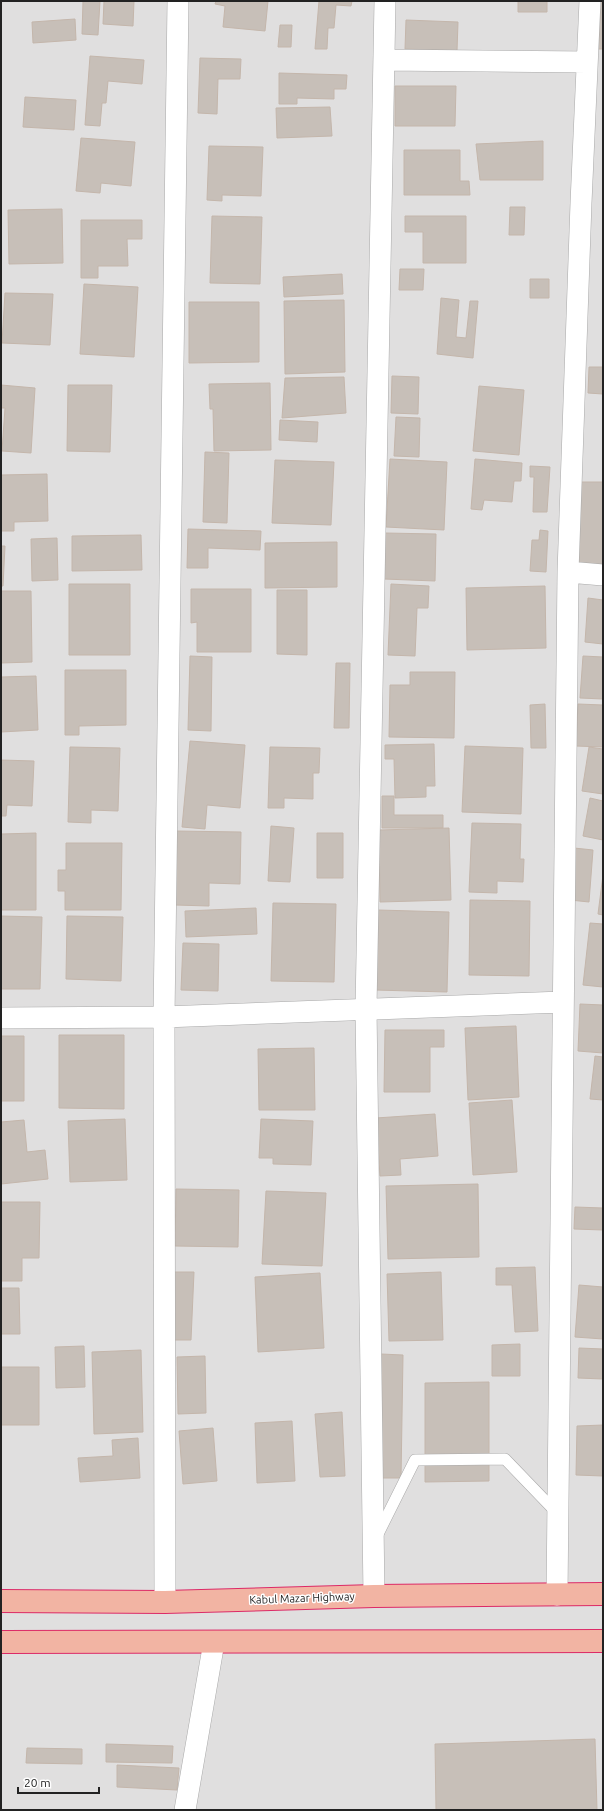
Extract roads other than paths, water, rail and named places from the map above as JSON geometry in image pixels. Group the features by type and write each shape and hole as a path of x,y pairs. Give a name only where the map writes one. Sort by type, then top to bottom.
{"highway":[{"name":"Kabul Mazar Highway","path":"1,1601 165,1602 374,1596 603,1594"},
{"path":"1,1642 603,1641"}],"street":[{"path":"165,1602 164,1017 178,1"},
{"path":"374,1596 366,1008 385,1"},
{"path":"556,1595 568,572 590,1"},
{"path":"384,60 588,62"},
{"path":"568,572 603,574"},
{"path":"1,1018 164,1017 366,1008 563,1002"},
{"path":"185,1810 214,1642"}],"lane":[{"path":"373,1542 416,1460 505,1459 557,1512"}]}
